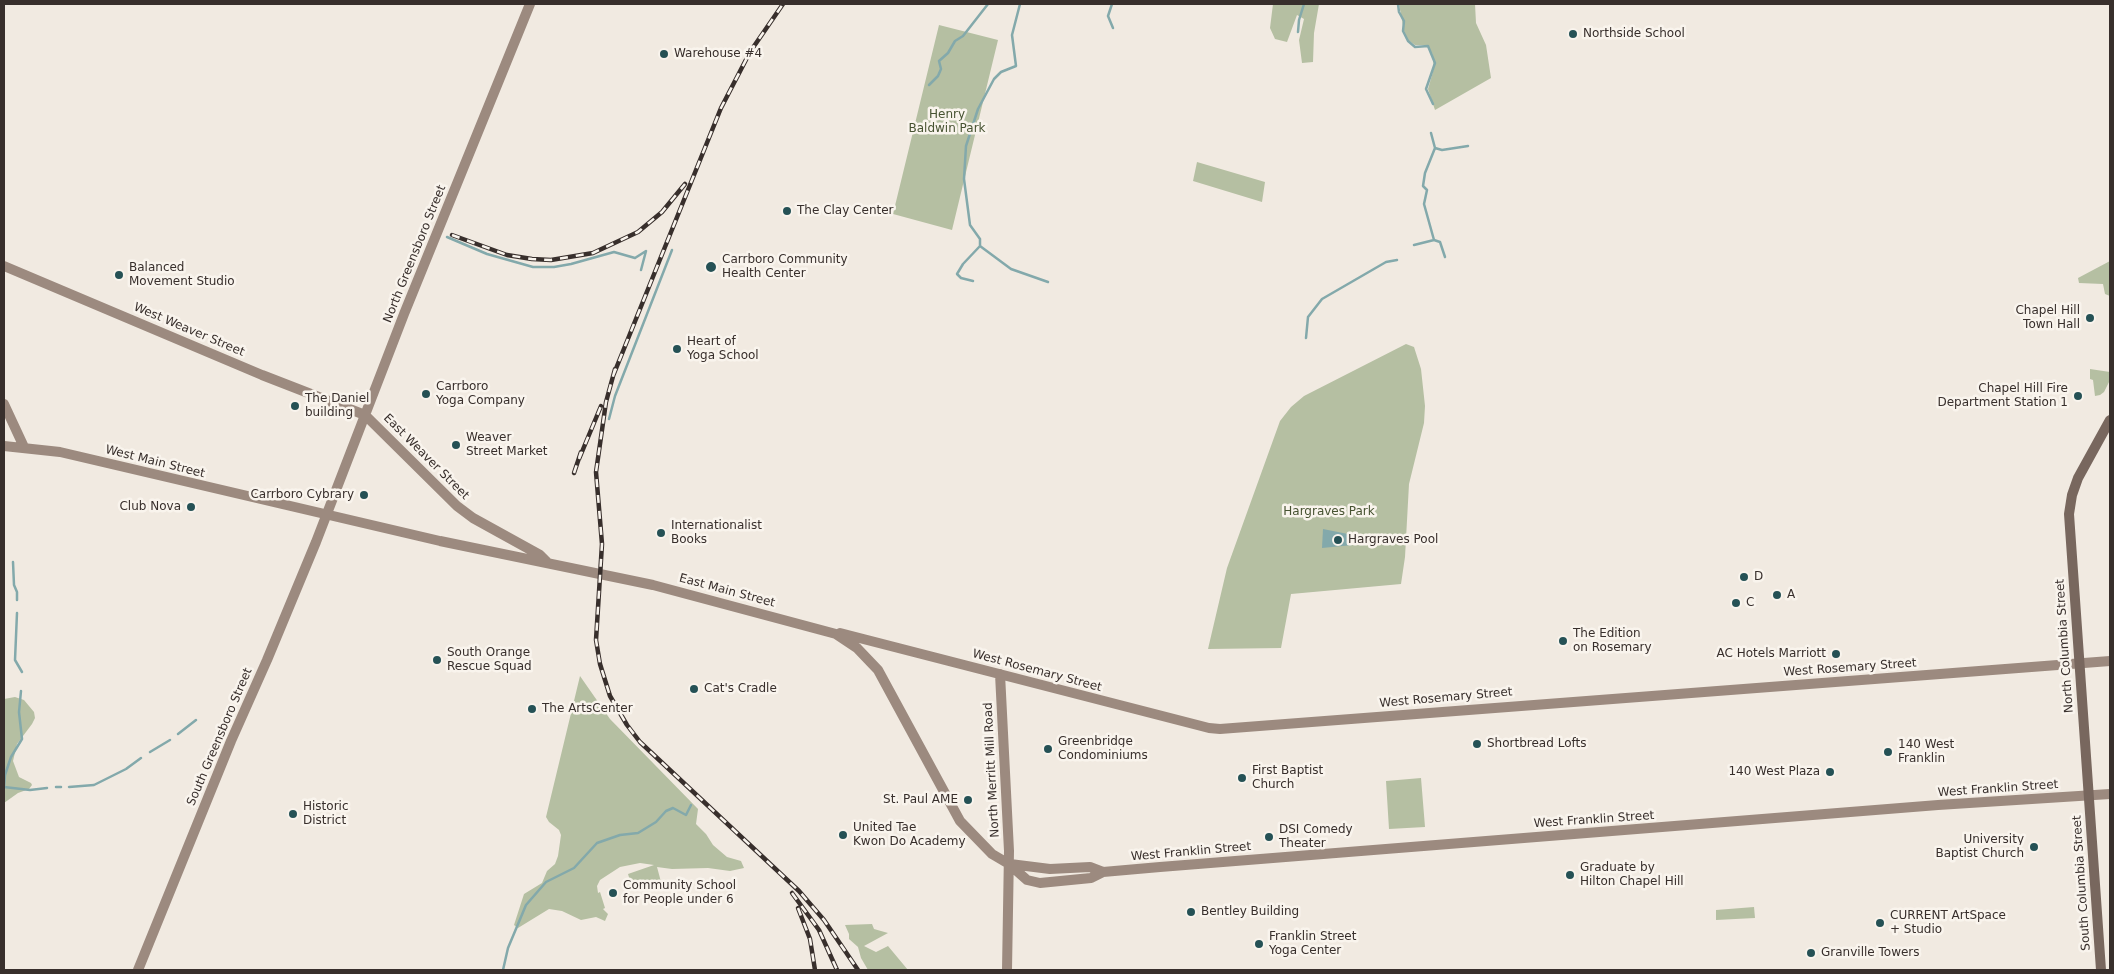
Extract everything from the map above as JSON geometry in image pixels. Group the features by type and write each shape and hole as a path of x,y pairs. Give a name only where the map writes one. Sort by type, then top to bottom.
{"main road":[{"name":"North Greensboro Street","path":"326,514 530,4"},
{"name":"West Weaver Street","path":"4,266 253,371 364,415"},
{"path":"4,404 24,447"},
{"name":"East Weaver Street","path":"364,415 457,506 473,518 540,555 547,562"},
{"name":"North Columbia Street","path":"2088,795 2069,514 2072,495 2078,478 2110,420"},
{"name":"West Main Street","path":"4,446 72,454 326,514"},
{"name":"East Main Street","path":"326,514 538,562 547,562 673,590 827,630 851,643 878,670 955,813 976,839 992,854 1008,864"},
{"name":"South Greensboro Street","path":"138,970 326,514"},
{"name":"West Rosemary Street","path":"827,630 1220,730 2110,661"},
{"name":"North Merritt Mill Road","path":"1000,674 1008,864 1007,970"},
{"name":"West Franklin Street","path":"1008,864 1050,869 1090,867 1103,872 2110,794"},
{"name":"South Columbia Street","path":"2088,795 2101,970"}],"green space":[{"path":"1273,4 1319,4 1314,33 1313,62 1302,63 1299,40 1304,19 1297,15 1287,42 1275,39 1270,28"},
{"path":"1399,4 1475,4 1476,23 1486,45 1491,78 1435,110 1428,89 1434,68 1432,53 1426,45 1415,45 1408,40 1404,31"},
{"name":"Henry Baldwin Park","path":"939,25 998,40 952,230 893,214"},
{"path":"1197,162 1265,182 1262,202 1193,181"},
{"path":"2110,261 2110,296 2105,294 2103,284 2079,283 2078,278"},
{"name":"Hargraves Park","path":"1406,344 1414,347 1421,369 1425,406 1424,423 1409,484 1405,557 1401,584 1291,594 1281,648 1208,649 1227,568 1280,421 1291,407 1304,396"},
{"path":"2090,369 2110,372 2110,380 2104,392 2100,395 2095,396 2093,380 2090,379"},
{"path":"580,676 610,719 698,809 696,824 713,845 727,857 741,861 744,868 730,871 708,868 672,869 657,867 661,882 633,890 628,874 654,865 640,863 620,867 600,880 597,886 605,908 603,909 608,914 605,921 596,917 581,920 562,911 549,909 518,928 514,925 524,894 542,883 547,871 555,864 558,856 561,835 559,830 546,817"},
{"path":"15,697 24,700 34,712 35,718 17,744 13,761 19,777 32,785 29,789 18,793 4,803 4,699"},
{"path":"1421,778 1425,827 1389,829 1386,781"},
{"path":"1754,907 1755,918 1716,920 1716,910"},
{"path":"872,924 874,929 888,933 864,946 876,952 888,946 908,970 868,970 861,958 858,947 849,939 845,925"}],"water":[{"name":"Hargraves Pool","path":"1323,529 1353,535 1353,545 1322,548"}],"waterway":[{"path":"929,85 938,76 941,69 939,61 948,53 955,41 963,36 988,4"},
{"path":"1020,4 1012,35 1016,66 1001,72 994,79 978,109 966,146 964,179 970,225 980,239 980,246 1011,269 1048,282"},
{"path":"1112,4 1108,16 1113,28"},
{"path":"1298,32 1299,20 1304,4"},
{"path":"1398,4 1399,12 1404,21 1403,31 1408,41 1415,47 1428,46 1435,63 1426,89 1433,104"},
{"path":"1431,133 1435,148 1425,173 1423,186 1427,190 1424,204 1434,240 1440,242 1445,257"},
{"path":"1435,148 1442,150 1468,146"},
{"path":"447,237 487,254 533,267 554,267 571,264 614,252 635,258 646,251 641,270"},
{"path":"1414,245 1434,240"},
{"path":"973,281 961,278 957,274 963,264 980,246"},
{"path":"609,419 615,396 672,250"},
{"path":"1306,338 1308,317 1322,299 1386,262 1397,260"},
{"path":"13,562 17,600"},
{"path":"17,613 15,660 22,672"},
{"path":"4,788 5,775 11,757 22,739 19,712 21,691"},
{"path":"178,734 196,720"},
{"path":"150,752 170,740"},
{"path":"69,787 94,785 126,769 141,758"},
{"path":"4,787 30,790 47,788"},
{"path":"56,787 61,787"},
{"path":"503,970 508,948 526,905 546,882 574,868 597,843 620,835 638,833 656,822 666,811 673,808 686,815 691,805"}],"railway":[{"path":"613,376 721,108 750,52 783,4"},
{"path":"452,235 507,255 532,259 551,260 593,253 638,232 662,212 685,184"},
{"path":"615,369 606,402 596,472 602,544 596,640 600,664 610,696 627,725 640,742 799,891 824,920 858,970"},
{"path":"579,459 601,406"},
{"path":"574,473 581,452"},
{"path":"792,893 819,930 837,970"},
{"path":"798,908 810,939 815,970"}],"place":[{"name":"Northside School","path":"1573,34"},
{"name":"Warehouse #4","path":"664,54"},
{"name":"The Clay Center","path":"787,211"},
{"name":"Carrboro Community Health Center","path":"711,267"},
{"name":"Balanced Movement Studio","path":"119,275"},
{"name":"Chapel Hill Town Hall","path":"2090,318"},
{"name":"Heart of Yoga School","path":"677,349"},
{"name":"Carrboro Yoga Company","path":"426,394"},
{"name":"Chapel Hill Fire Department Station 1","path":"2078,396"},
{"name":"The Daniel building","path":"295,406"},
{"name":"Weaver Street Market","path":"456,445"},
{"name":"Carrboro Cybrary","path":"364,495"},
{"name":"Club Nova","path":"191,507"},
{"name":"Internationalist Books","path":"661,533"},
{"name":"Hargraves Pool","path":"1338,540"},
{"name":"D","path":"1744,577"},
{"name":"A","path":"1777,595"},
{"name":"C","path":"1736,603"},
{"name":"The Edition on Rosemary","path":"1563,641"},
{"name":"AC Hotels Marriott","path":"1836,654"},
{"name":"South Orange Rescue Squad","path":"437,660"},
{"name":"Cat's Cradle","path":"694,689"},
{"name":"The ArtsCenter","path":"532,709"},
{"name":"Shortbread Lofts","path":"1477,744"},
{"name":"Greenbridge Condominiums","path":"1048,749"},
{"name":"140 West Franklin","path":"1888,752"},
{"name":"140 West Plaza","path":"1830,772"},
{"name":"First Baptist Church","path":"1242,778"},
{"name":"St. Paul AME","path":"968,800"},
{"name":"Historic District","path":"293,814"},
{"name":"United Tae Kwon Do Academy","path":"843,835"},
{"name":"DSI Comedy Theater","path":"1269,837"},
{"name":"University Baptist Church","path":"2034,847"},
{"name":"Graduate by Hilton Chapel Hill","path":"1570,875"},
{"name":"Community School for People under 6","path":"613,893"},
{"name":"Bentley Building","path":"1191,912"},
{"name":"CURRENT ArtSpace + Studio","path":"1880,923"},
{"name":"Franklin Street Yoga Center","path":"1259,944"},
{"name":"Granville Towers","path":"1811,953"}]}
